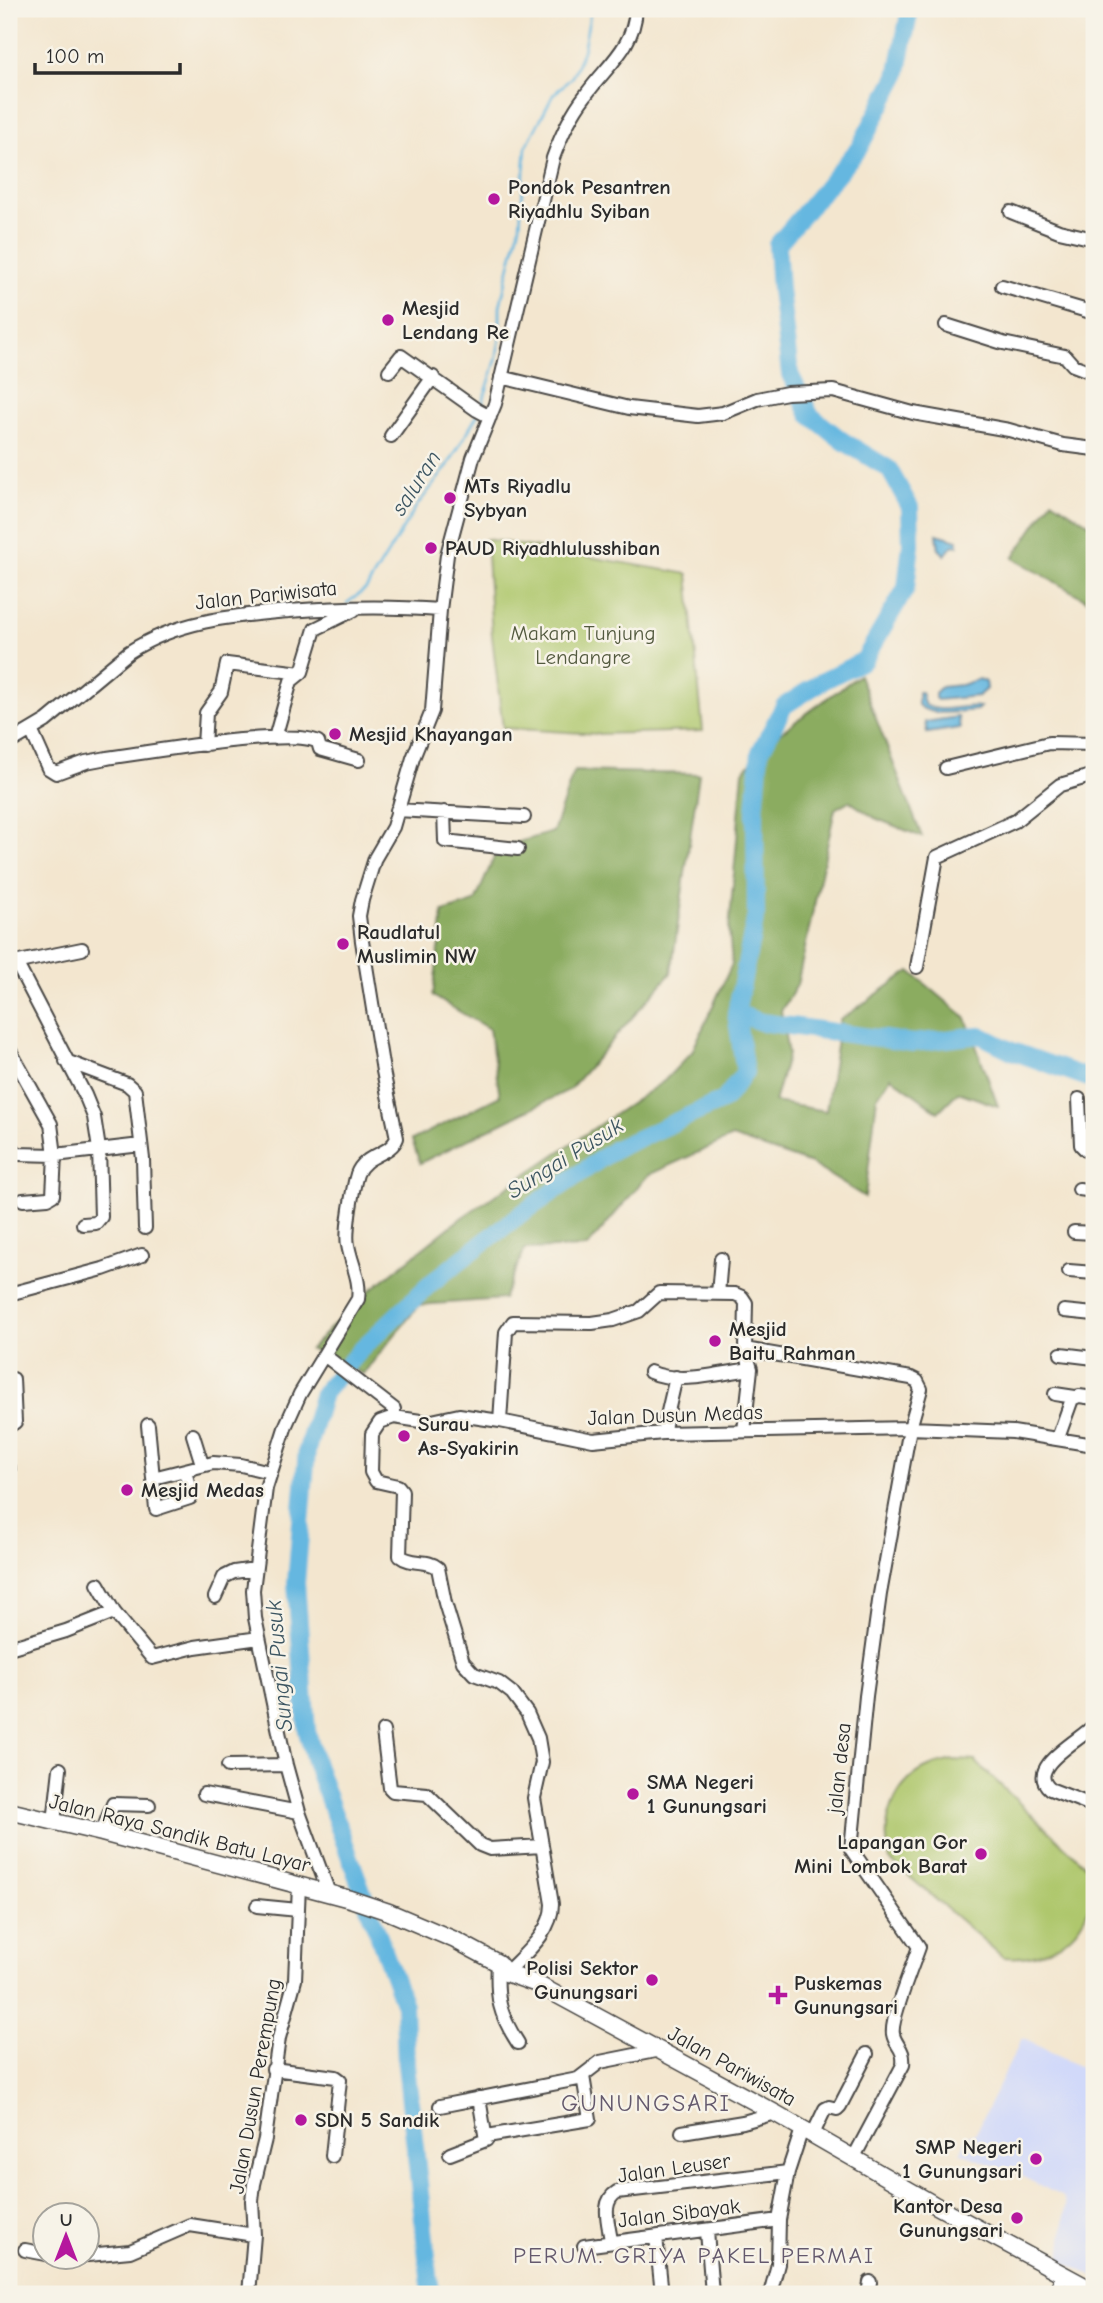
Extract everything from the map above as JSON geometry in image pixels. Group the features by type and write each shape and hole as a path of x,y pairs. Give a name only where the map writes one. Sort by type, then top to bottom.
{"main road":[{"name":"Jalan Raya Sandik Batu Layar","path":"9,1811 340,1896"},
{"name":"Jalan Pariwisata","path":"340,1896 389,1912 455,1940 502,1968 537,1984 775,2113 933,2204 1094,2291"}],"street":[{"path":"340,1896 299,1812 286,1765 254,1609 255,1569 270,1472 293,1409 327,1357 359,1294 347,1239 357,1176 364,1163 392,1147 397,1138 383,1071 359,916 369,875 393,827 414,758 432,712 447,555 485,414 501,377 557,145 576,108 623,50 631,33 636,9"},
{"path":"1011,212 1052,228 1094,239"},
{"path":"1002,286 1094,313"},
{"path":"946,325 1003,343 1065,356 1073,365 1094,373"},
{"path":"389,371 401,356 485,414"},
{"path":"391,436 433,377"},
{"path":"501,377 519,379 629,408 663,413 715,414 757,399 814,390 843,393 913,412 1094,449"},
{"path":"275,737 291,681 301,673 317,628 361,607"},
{"name":"Jalan Pariwisata","path":"9,743 33,734 129,652 174,629 229,616 341,608 440,610"},
{"path":"204,746 206,713 220,692 227,664 301,673"},
{"path":"33,734 48,768 56,773 86,762 275,737 311,739 318,742 320,749 359,760"},
{"path":"946,768 1054,742 1094,744"},
{"path":"917,967 937,857 1016,821 1060,785 1094,775"},
{"path":"397,810 524,817"},
{"path":"444,812 445,841 518,849"},
{"path":"82,950 12,964 89,1104 97,1125 101,1217 96,1223 83,1224"},
{"path":"9,1049 51,1124 55,1155 53,1195 48,1198 23,1200"},
{"path":"66,1061 134,1088 141,1145 145,1228"},
{"path":"1079,1099 1081,1145 1086,1150 1094,1150"},
{"path":"9,1144 18,1154 55,1155 141,1145"},
{"path":"1079,1189 1094,1191"},
{"path":"1074,1231 1094,1233"},
{"path":"9,1294 103,1269 142,1255"},
{"path":"718,1294 721,1259"},
{"path":"1069,1271 1094,1273"},
{"path":"500,1421 506,1332 513,1322 603,1322 639,1311 659,1293 718,1294 738,1295 745,1301 745,1349 751,1369 744,1431"},
{"path":"1064,1311 1094,1314"},
{"path":"745,1349 913,1378 920,1384 922,1391 910,1428"},
{"path":"1061,1354 1094,1358"},
{"path":"327,1357 394,1409 394,1417 380,1422 372,1434 371,1475 376,1481 396,1485 402,1491 399,1553 405,1560 433,1564 440,1570 445,1604 463,1662 474,1674 508,1689 527,1713 541,1751 541,1769 534,1798 552,1905 549,1925 502,1968 496,1988 506,2025 518,2043"},
{"path":"650,1372 676,1377 751,1369"},
{"path":"663,1433 676,1377"},
{"path":"9,1426 15,1422 13,1379"},
{"path":"1055,1394 1094,1398"},
{"path":"1058,1438 1075,1397"},
{"name":"Jalan Dusun Medas","path":"394,1417 427,1422 455,1415 500,1421 593,1440 663,1433 910,1428 1013,1432 1094,1445"},
{"path":"148,1425 156,1508 190,1498 185,1471"},
{"name":"jalan desa","path":"854,2157 903,2065 903,2053 893,2035 893,2028 919,1947 851,1849 866,1696 880,1594 910,1428"},
{"path":"192,1435 202,1464"},
{"path":"153,1478 202,1464 225,1462 270,1472"},
{"path":"215,1597 224,1577 234,1572 255,1569"},
{"path":"98,1584 114,1612 152,1658 195,1647 259,1638"},
{"path":"9,1648 66,1631 114,1612"},
{"path":"1094,1726 1062,1750 1044,1770 1043,1779 1050,1789 1094,1806"},
{"path":"383,1731 390,1788 393,1791 427,1794 474,1840 485,1847 542,1846"},
{"path":"228,1766 286,1765"},
{"path":"54,1822 60,1769"},
{"path":"204,1794 299,1812"},
{"path":"102,1833 114,1804 149,1805"},
{"name":"Jalan Dusun Perempung","path":"250,2294 254,2184 265,2139 273,2069 295,1980 299,1885"},
{"path":"257,1906 298,1910"},
{"path":"440,2106 578,2079 600,2062 660,2050"},
{"path":"770,2294 779,2253 779,2220 788,2172 807,2132 825,2109 837,2109 840,2106 867,2054"},
{"path":"273,2069 336,2077 340,2080 332,2156"},
{"path":"583,2076 592,2133"},
{"path":"450,2154 485,2141 487,2136 479,2098"},
{"path":"682,2132 743,2122 775,2113"},
{"path":"487,2136 590,2119"},
{"name":"Jalan Leuser","path":"611,2241 607,2204 617,2192 788,2172"},
{"name":"Jalan Sibayak","path":"584,2246 779,2220"},
{"path":"102,2254 130,2252 190,2225 254,2235"},
{"path":"707,2231 712,2294"},
{"path":"656,2237 662,2294"},
{"path":"25,2250 32,2251"},
{"path":"1058,2294 1061,2274"}],"shaded area":[{"name":"SMP Negeri 1 Gunungsari","path":"1022,2038 1094,2074 1094,2277 1060,2260 1066,2205 1063,2197 1019,2175 961,2153 966,2135 975,2134"}],"green space":[{"path":"1052,500 1094,527 1094,604 1013,558"},
{"name":"Makam Tunjung Lendangre","path":"486,539 688,574 703,731 598,734 503,728 492,636"},
{"path":"859,675 922,837 875,818 849,801 835,809 797,985 781,1011 788,1054 774,1102 826,1111 840,1020 910,971 966,1018 998,1106 958,1092 938,1112 891,1077 877,1097 865,1197 811,1164 732,1137 648,1175 587,1247 525,1249 503,1299 419,1305 363,1374 310,1349 358,1300 461,1218 664,1081 692,1052 732,964 729,930 743,771 780,733"},
{"path":"574,771 699,774 671,973 569,1090 420,1163 412,1140 500,1096 489,1029 433,996 443,912 475,902 498,848 553,832"},
{"name":"Lapangan Gor Mini Lombok Barat","path":"953,1760 975,1761 1093,1873 1088,1910 1080,1925 1056,1947 1040,1954 1003,1957 890,1860 887,1832 892,1805 899,1793 918,1773"}],"water":[{"path":"937,534 958,540 958,546 953,545 945,555 939,549"},
{"path":"979,679 986,682 987,688 978,696 935,698 935,693 941,687 961,685"},
{"path":"918,692 921,692 924,704 937,709 980,707 977,710 938,713 918,705"},
{"path":"958,717 960,728 927,733 925,722"}],"waterway":[{"name":"saluran","path":"481,408 496,360 500,338 500,306 520,225 526,147 553,95 572,77 583,51 591,9"},
{"name":"Sungai Pusuk","path":"431,2294 406,2064 404,2005 316,1765 307,1731 296,1583 307,1450 323,1393 360,1350 431,1283 514,1219 615,1149 724,1100 745,1072 736,1013 756,915 755,812 760,752 784,706 821,682 864,660 906,588 911,544 910,507 889,469 843,441 810,415 790,374 777,245 859,148 897,76 910,9"},
{"name":"saluran","path":"347,603 366,589 416,507 447,467 478,414"},
{"path":"736,1013 761,1022 913,1043 980,1035 1012,1051 1094,1080"}],"place":[{"name":"Pondok Pesantren Riyadhlu Syiban","path":"494,199"},
{"name":"Mesjid Lendang Re","path":"388,320"},
{"name":"MTs Riyadlu Sybyan","path":"450,498"},
{"name":"PAUD Riyadhlulusshiban","path":"431,548"},
{"name":"Mesjid Khayangan","path":"335,734"},
{"name":"Raudlatul Muslimin NW","path":"343,944"},
{"name":"Mesjid Baitu Rahman","path":"715,1341"},
{"name":"Surau As-Syakirin","path":"404,1436"},
{"name":"Mesjid Medas","path":"127,1490"},
{"name":"SMA Negeri 1 Gunungsari","path":"633,1794"},
{"name":"Lapangan Gor Mini Lombok Barat","path":"981,1854"},
{"name":"Polisi Sektor Gunungsari","path":"652,1980"},
{"name":"Puskemas Gunungsari","path":"778,1995"},
{"name":"SDN 5 Sandik","path":"301,2120"},
{"name":"SMP Negeri 1 Gunungsari","path":"1036,2159"},
{"name":"Kantor Desa Gunungsari","path":"1017,2218"}],"district":[{"name":"GUNUNGSARI","path":"646,2103"},
{"name":"PERUM. GRIYA PAKEL PERMAI","path":"694,2255"}]}
